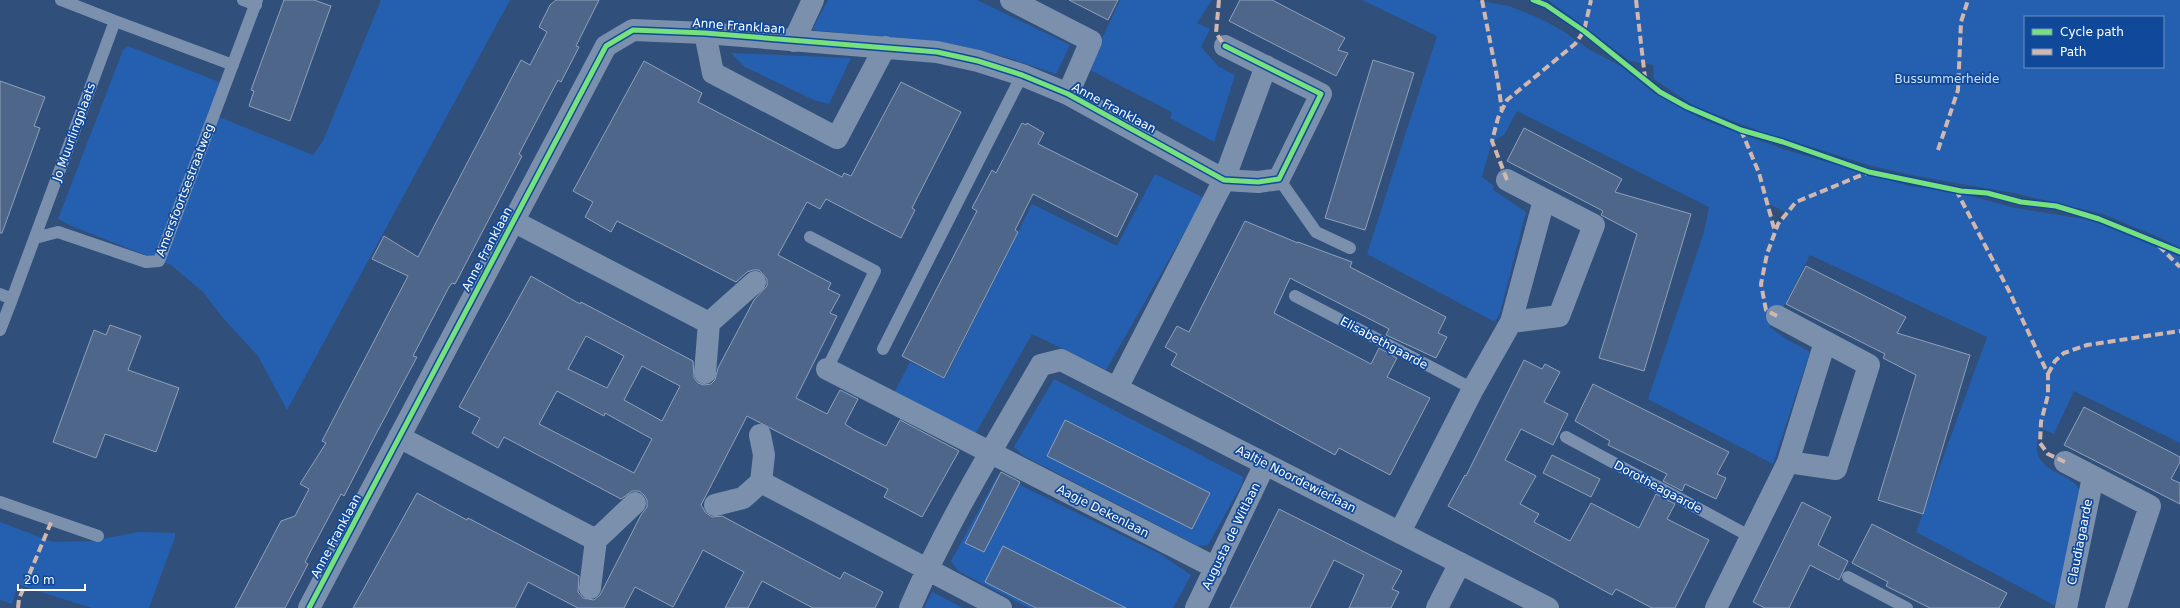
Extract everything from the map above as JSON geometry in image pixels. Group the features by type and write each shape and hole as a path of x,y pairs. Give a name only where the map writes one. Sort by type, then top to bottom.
{"street":[{"name":"Anne Franklaan","path":"794,41 813,0"},
{"name":"Anne Franklaan","path":"1011,0 1090,40 1068,94"},
{"name":"Anne Franklaan","path":"309,608 512,221 606,46 633,30 705,33 794,41 885,46 937,52 1022,75 1068,94 1224,180 1258,182 1279,179"},
{"name":"Anne Franklaan","path":"705,33 713,73 837,138 885,46"},
{"path":"1225,46 1320,94 1279,179"},
{"path":"1118,388 1224,180 1266,66"},
{"path":"1507,180 1594,225 1559,316 1510,322"},
{"path":"1400,532 1473,390 1510,322 1544,200"},
{"name":"Anne Franklaan","path":"512,221 708,323"},
{"path":"705,373 708,323 755,282"},
{"path":"1777,316 1869,365 1836,469 1788,462"},
{"path":"1716,608 1788,462 1825,342"},
{"name":"Aaltje Noordewierlaan","path":"990,454 1041,365 1061,360 1548,608"},
{"name":"Aagje Dekenlaan","path":"827,370 1216,568"},
{"path":"715,505 743,498 761,482 764,455 760,434"},
{"path":"399,437 596,540"},
{"path":"910,608 926,570 990,454"},
{"path":"2065,462 2150,506 2116,608"},
{"name":"Augusta de Witlaan","path":"1196,608 1265,464"},
{"name":"Claudiagaarde","path":"2071,608 2093,477"},
{"path":"761,482 926,570 1001,608"},
{"path":"590,588 596,540 635,503"},
{"path":"1437,608 1460,563"}],"lane":[{"path":"61,0 233,65"},
{"path":"243,0 257,2"},
{"name":"Amersfoortsestraatweg","path":"35,238 58,232 146,262 159,260 257,2"},
{"name":"Jo Muurlingplaats","path":"0,330 115,21"},
{"path":"883,348 1022,75"},
{"path":"1279,179 1316,232 1350,248"},
{"path":"810,237 875,271 827,370"},
{"path":"0,294 12,299"},
{"name":"Elisabethgaarde","path":"1295,296 1473,390"},
{"name":"Dorotheagaarde","path":"1566,437 1751,537"},
{"path":"0,502 98,536"},
{"path":"1848,577 1907,608"}],"green space":[{"path":"381,0 510,0 287,410 258,356 223,318 203,292 171,265 74,227 58,219 123,50 128,46 229,86 219,117 313,155 323,141"},
{"path":"828,0 977,0 1070,45 1056,74 1006,57 953,44 812,30"},
{"path":"1120,0 1212,0 1197,23 1210,29 1201,47 1219,67 1235,75 1214,142 1170,118 1172,112 1088,69"},
{"path":"1362,0 1476,0 1509,6 1541,19 1563,31 1590,50 1619,65 1654,93 1702,119 1744,135 1786,150 1909,186 1956,192 2015,208 2084,219 2106,226 2180,257 2180,443 2074,391 2054,434 2040,428 2037,452 2040,459 2050,469 2070,480 2080,490 2062,592 2054,605 1916,532 1987,337 1810,255 1783,308 1770,327 1786,339 1810,352 1773,464 1648,399 1704,232 1709,207 1517,111 1504,135 1492,141 1482,177 1494,186 1493,190 1526,212 1500,313 1495,322 1367,254 1437,36","holes":["1769,204 1787,213 1775,231"]},
{"name":"Bussummerheide","path":"1548,0 2180,0 2180,248 2161,238 2103,214 2014,193 1916,176 1869,165 1759,131 1696,107 1654,79 1653,65 1630,61"},
{"path":"731,53 851,58 829,104 814,100 745,67"},
{"path":"1155,174 1204,198 1106,370 1032,334 973,438 893,395 910,362 945,379 1032,204 1117,246"},
{"path":"1054,379 1243,477 1242,484 1208,545 1198,546 1022,455 1014,447"},
{"path":"997,477 1004,477 1160,554 1191,575 1173,608 1029,608 958,571 951,561"},
{"path":"0,522 53,542 91,541 139,532 175,533 175,537 149,608 92,608 18,585 12,604 0,600"},
{"path":"932,592 963,608 924,608"}],"building":[{"path":"284,0 314,0 331,6 290,121 249,106 254,91 251,90"},
{"path":"556,0 599,0 576,46 579,47 561,82 558,80 519,154 522,156 455,284 452,283 449,287 413,356 417,357 344,496 341,494 305,562 308,564 285,608 235,608 281,521 295,516 309,489 300,484 326,443 322,441 408,276 372,259 384,236 418,257 521,60 530,65 547,32 539,27 550,5"},
{"path":"1069,0 1118,0 1108,20"},
{"path":"1240,0 1272,0 1345,38 1338,50 1348,53 1336,76 1229,21"},
{"path":"1373,60 1414,73 1365,230 1325,218"},
{"path":"644,61 702,93 698,102 842,177 844,173 851,176 901,82 961,112 912,208 915,210 901,238 826,199 820,209 807,202 778,255 831,283 828,289 840,295 830,313 837,316 796,398 827,414 840,390 858,399 845,424 854,430 886,446 900,420 959,451 922,517 884,497 888,489 747,416 701,505 706,513 712,517 722,516 840,579 844,572 883,592 875,608 813,608 762,581 748,608 725,608 744,572 703,550 673,607 635,587 624,608 578,608 528,582 515,608 353,608 417,493 467,520 468,518 579,576 578,592 583,598 594,600 600,595 641,515 647,507 647,500 644,495 639,491 632,491 621,499 504,437 498,448 472,433 480,418 459,407 531,276 580,304 581,302 693,361 694,378 698,383 704,385 711,384 715,380 718,368 754,300 767,286 767,279 759,270 747,272 736,282 617,221 611,232 585,217 593,202 573,191","holes":["586,336 624,356 607,388 568,369","642,366 680,386 662,421 624,400","557,391 604,416 605,413 652,439 634,473 539,424"]},
{"path":"0,81 45,97 34,126 40,128 2,233 0,233"},
{"path":"1022,123 1026,125 1027,123 1044,133 1038,144 1138,194 1117,237 1033,194 1015,230 1018,232 944,378 902,356 977,211 972,208 992,170 996,173"},
{"path":"1524,128 1622,179 1615,192 1691,214 1644,371 1599,358 1637,234 1601,215 1603,211 1507,161"},
{"path":"1245,221 1298,243 1352,262 1350,267 1446,317 1438,333 1447,337 1436,358 1386,335 1389,329 1290,278 1274,313 1371,364 1379,348 1397,358 1387,377 1430,398 1390,475 1339,448 1335,455 1171,365 1177,354 1165,347 1177,326 1189,332"},
{"path":"1806,266 1906,317 1897,333 1970,355 1923,514 1878,500 1916,375 1883,358 1885,354 1786,304"},
{"path":"110,325 141,336 128,370 179,388 156,452 105,434 96,458 53,442 94,330 106,335"},
{"path":"1524,360 1542,369 1545,364 1560,372 1544,402 1568,414 1553,445 1521,429 1505,460 1536,476 1520,504 1539,514 1534,522 1570,541 1591,503 1639,528 1656,494 1675,504 1667,519 1709,540 1675,608 1652,608 1616,589 1612,595 1448,506 1465,475 1466,476"},
{"path":"1593,384 1729,452 1717,474 1726,478 1716,499 1685,484 1682,491 1663,481 1667,474 1608,445 1610,441 1575,421"},
{"path":"2084,407 2180,457 2180,462 2171,479 2180,483 2180,504 2064,445"},
{"path":"1065,420 1210,493 1192,529 1047,456"},
{"path":"1552,455 1600,479 1591,497 1543,473"},
{"path":"1001,472 1020,482 984,552 965,543"},
{"path":"1802,502 1831,517 1818,545 1848,561 1839,580 1810,565 1789,608 1765,608 1753,602"},
{"path":"1279,509 1402,571 1392,589 1399,592 1391,608 1349,608 1364,575 1334,560 1310,608 1230,608"},
{"path":"1872,524 2007,593 1999,608 1930,608 1886,586 1888,582 1852,563"},
{"path":"1003,546 1126,608 1036,608 985,582"}],"marked path":[{"path":"1219,0 1216,33 1225,46"},
{"path":"1482,0 1498,82 1502,111"},
{"path":"1507,180 1492,141 1498,118 1507,100 1575,44 1584,31 1591,0"},
{"path":"1636,0 1645,78"},
{"path":"1938,150 1958,90 1961,22 1968,0"},
{"path":"1741,130 1759,173 1775,232"},
{"path":"1777,316 1766,310 1761,284 1767,254 1778,224 1796,202 1869,172"},
{"path":"1956,190 2009,291 2048,374 2048,395 2041,422 2040,443 2048,454 2065,462"},
{"path":"2159,246 2180,267"},
{"path":"2048,374 2055,361 2064,353 2087,345 2180,331"},
{"path":"18,608 19,599 52,520"}],"cycle path":[{"path":"1533,0 1546,5 1584,31 1660,92 1687,107 1741,130 1783,142 1869,172 1961,191 1987,193 2021,202 2056,206 2099,219 2180,252"},
{"path":"309,608 606,46 633,30 705,33 937,52 978,61 1022,75 1068,94 1224,180 1258,182 1279,179 1321,94 1225,46"}]}
